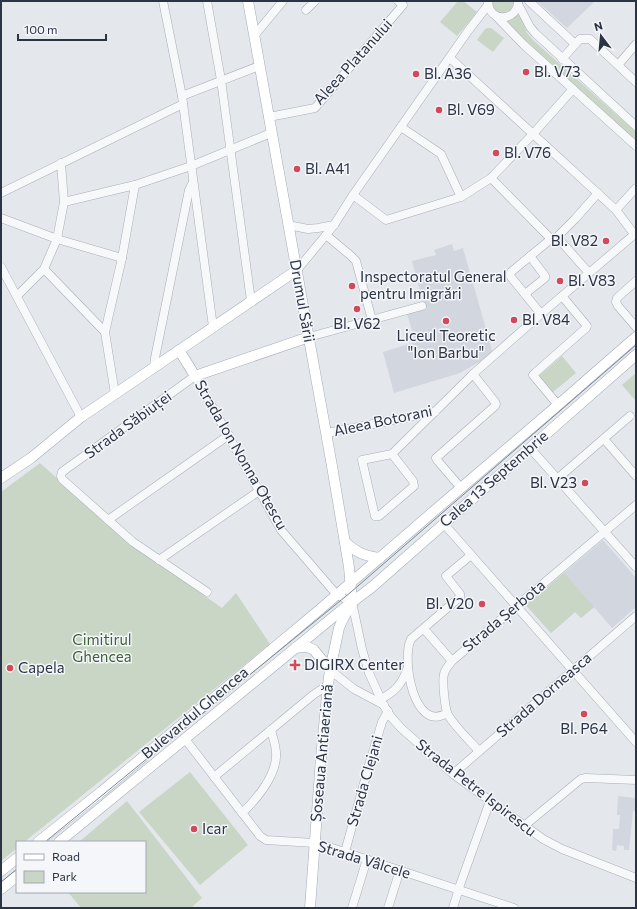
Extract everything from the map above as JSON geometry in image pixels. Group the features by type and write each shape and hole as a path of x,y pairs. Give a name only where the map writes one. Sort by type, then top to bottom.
{"main road":[{"name":"Drumul Sării","path":"248,1 327,433 349,567 352,602"},
{"path":"1,478 31,458 81,418 115,394 296,270"},
{"path":"196,376 309,337"},
{"name":"Calea 13 Septembrie","path":"351,583 636,337"},
{"name":"Strada Ion Nonna Otescu","path":"179,350 196,376"},
{"name":"Calea 13 Septembrie","path":"352,602 444,524 636,355"},
{"path":"345,542 365,556 380,558"},
{"name":"Bulevardul Ghencea","path":"39,841 106,788 351,583"},
{"name":"Bulevardul Ghencea","path":"60,841 352,602"},
{"name":"Șoseaua Antiaeriană","path":"310,908 321,750 330,670 341,623 352,602"},
{"path":"295,648 311,648 330,670"},
{"path":"106,788 114,797"},
{"path":"1,871 16,859"},
{"path":"1,889 16,877"}],"street":[{"path":"163,1 183,100 213,327"},
{"path":"206,1 221,80 251,301"},
{"path":"254,36 283,1"},
{"path":"306,10 315,1"},
{"path":"529,1 575,44"},
{"path":"487,2 489,9 494,15 524,45 636,146"},
{"path":"296,270 334,225 353,195 450,58 487,2"},
{"path":"480,14 486,13 501,18 510,16 514,13 519,2"},
{"path":"519,2 532,30 636,126"},
{"name":"Aleea Platanului","path":"269,117 315,108 400,3"},
{"path":"562,59 580,39 590,39 636,82"},
{"path":"618,65 636,44"},
{"name":"Aleea Botorani","path":"327,433 435,412 473,374 635,234 616,210 450,58"},
{"path":"1,193 221,80 259,66"},
{"path":"353,195 386,220 463,196 491,178 573,89"},
{"path":"401,127 442,154 463,196"},
{"path":"64,202 135,185 191,166 272,133"},
{"path":"17,296 44,269 57,239 64,202 61,163"},
{"path":"491,178 590,273"},
{"path":"154,367 189,190 193,181"},
{"path":"115,394 105,332 122,258 135,185"},
{"path":"616,210 636,188"},
{"path":"541,314 510,275 511,272 554,238 575,219 598,193"},
{"path":"1,218 57,239 122,258"},
{"path":"288,225 308,229 334,225"},
{"path":"326,235 356,261 372,320"},
{"path":"525,294 545,278 530,256"},
{"path":"1,267 81,418"},
{"path":"44,269 105,332"},
{"path":"636,281 617,298 616,302 636,327"},
{"path":"558,405 533,375 587,326 562,296"},
{"path":"309,337 422,306"},
{"path":"461,488 436,458 496,406 495,402 473,374"},
{"name":"Strada Ion Nonna Otescu","path":"196,376 281,530 337,595"},
{"name":"Strada Săbiuței","path":"108,520 62,479 62,472 196,376"},
{"path":"392,454 413,481 414,486 379,516 375,516 362,460 392,454 435,412"},
{"path":"558,479 630,416"},
{"path":"207,592 133,542 108,520 229,435"},
{"path":"604,439 636,476"},
{"path":"530,448 636,567"},
{"path":"159,560 259,491"},
{"name":"Strada Șerbota","path":"479,751 454,724 447,713 443,680 444,673 452,661 636,505"},
{"path":"444,524 634,737"},
{"path":"447,713 440,717 436,717 427,714 424,711 417,701 412,687 407,657 411,639 460,597 460,594 446,576 471,555"},
{"path":"337,595 352,602"},
{"name":"Strada Petre Ispirescu","path":"352,602 365,661 384,705 394,721 402,729 453,774 542,840 636,878"},
{"name":"Strada Dorneasca","path":"453,774 636,616"},
{"path":"424,629 452,661"},
{"path":"330,670 354,689 384,705 391,694 397,689 408,667"},
{"path":"214,777 313,695 328,685"},
{"name":"Strada Clejani","path":"345,852 368,765 382,722 384,705"},
{"path":"242,813 258,796 267,782 275,764 276,752 271,730"},
{"name":"Strada Vâlcele","path":"185,739 260,836 266,840 314,843 323,845 514,908"},
{"path":"524,826 581,779 636,780"},
{"path":"453,908 490,801"},
{"path":"352,908 367,859"},
{"path":"388,908 400,870"}],"shaded area":[{"path":"537,1 595,1 567,28"},
{"name":"Liceul Teoretic \"Ion Barbu\"","path":"452,244 454,251 463,248 493,354 460,373 394,393 383,352 414,342 414,337 407,314 425,309 412,261 436,255 434,250"},
{"path":"603,540 636,578 636,607 612,628 594,607 581,618 575,612 551,633 526,605"},
{"path":"618,796 636,798 636,811 633,811 629,850 624,850 624,846 617,845 616,851 612,850 613,829 619,829 620,815 617,815"}],"green space":[{"path":"458,1 463,1 477,12 457,36 440,22"},
{"path":"492,1 514,1 510,10 503,13 496,10"},
{"path":"518,14 521,16 527,33 534,41 636,132 636,140 506,23 506,20"},
{"path":"491,28 504,38 493,52 477,40 485,29"},
{"path":"562,356 576,373 553,392 539,376"},
{"path":"636,373 636,401 622,385"},
{"name":"Cimitirul Ghencea","path":"40,463 128,542 222,608 236,593 270,644 25,841 16,841 16,849 1,861 1,492"},
{"path":"564,573 594,607 581,618 575,612 551,633 526,605"},
{"name":"Icar","path":"190,772 248,845 200,885 139,812"},
{"path":"127,801 202,898 191,908 81,908 69,893 146,893 146,841 80,841"}],"tram line":[{"path":"46,841 351,592 636,345"},
{"path":"1,882 16,870"}],"place":[{"name":"Bl. V73","path":"526,72"},
{"name":"Bl. A36","path":"416,74"},
{"name":"Bl. V69","path":"439,110"},
{"name":"Bl. V76","path":"496,153"},
{"name":"Bl. A41","path":"297,169"},
{"name":"Bl. V82","path":"606,241"},
{"name":"Bl. V83","path":"560,281"},
{"name":"Inspectoratul General pentru Imigrări","path":"352,286"},
{"name":"Bl. V62","path":"357,309"},
{"name":"Bl. V84","path":"514,320"},
{"name":"Liceul Teoretic \"Ion Barbu\"","path":"446,321"},
{"name":"Bl. V23","path":"585,483"},
{"name":"Bl. V20","path":"482,604"},
{"name":"DIGIRX Center","path":"295,665"},
{"name":"Capela","path":"10,668"},
{"name":"Bl. P64","path":"584,714"},
{"name":"Icar","path":"194,829"}]}
